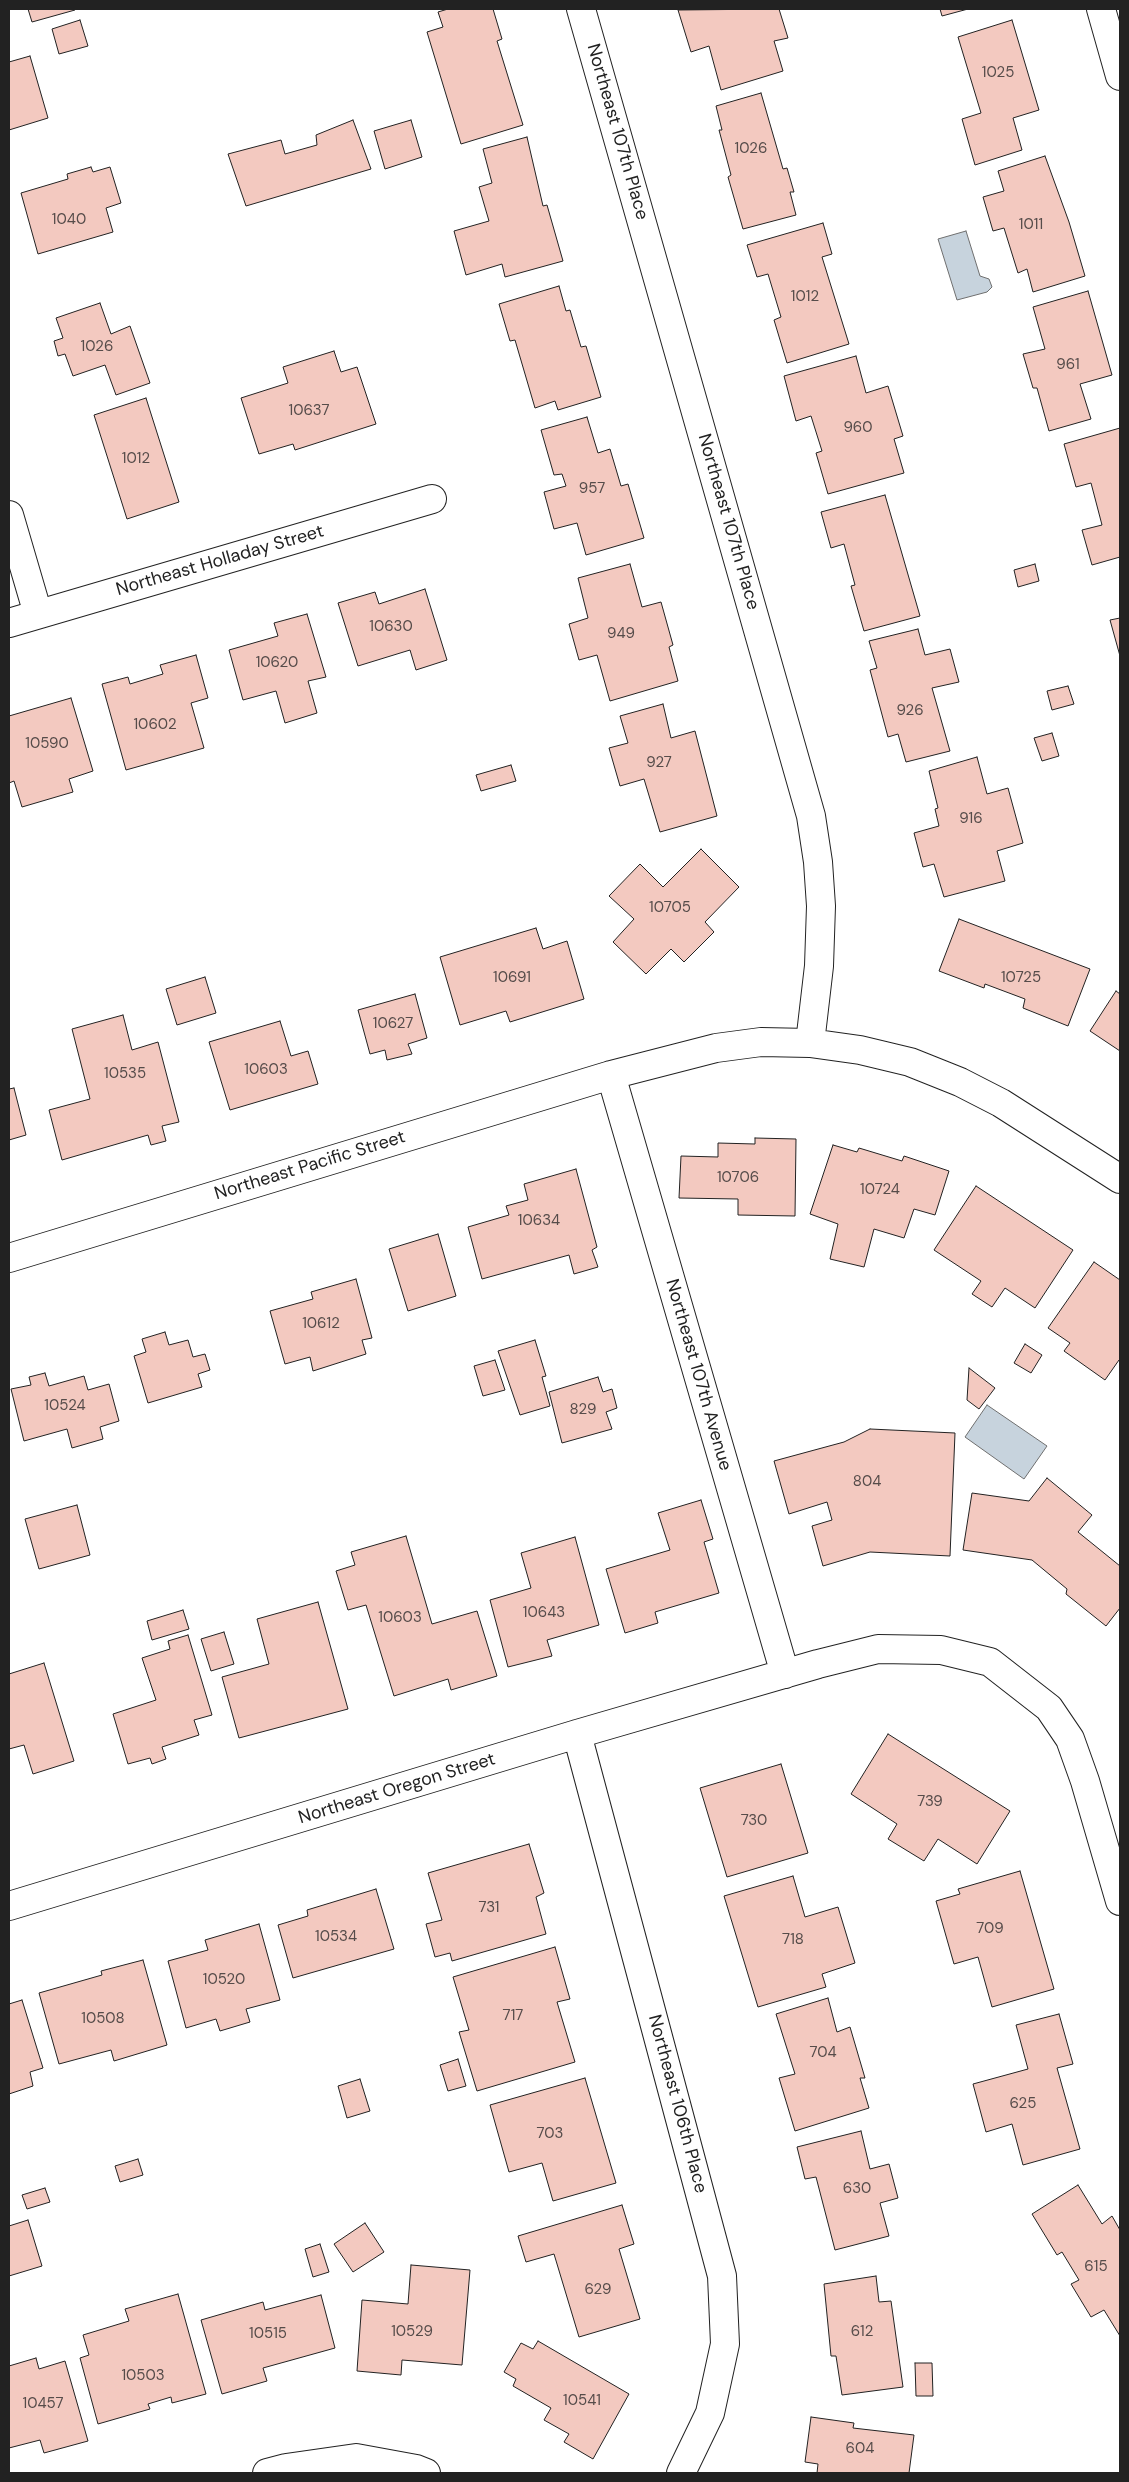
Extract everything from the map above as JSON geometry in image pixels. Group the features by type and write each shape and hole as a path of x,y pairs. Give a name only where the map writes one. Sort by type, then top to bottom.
{"street":[{"name":"Northeast 107th Place","path":"582,9 811,816 818,862 821,906 819,966 810,1043"},
{"path":"1101,9 1120,76"},
{"name":"Northeast Holladay Street","path":"9,623 432,499"},
{"path":"9,515 38,614"},
{"path":"611,1075 716,1048 761,1042 810,1043 860,1050 910,1062 960,1082 1009,1108 1120,1179"},
{"name":"Northeast Pacific Street","path":"9,1258 611,1075"},
{"name":"Northeast 107th Avenue","path":"611,1075 785,1674"},
{"path":"785,1674 878,1649 941,1650 990,1662 1049,1708 1070,1739 1085,1781 1120,1901"},
{"name":"Northeast Oregon Street","path":"9,1906 578,1734 785,1674"},
{"name":"Northeast 106th Place","path":"578,1734 722,2276 725,2344 710,2413 681,2473"},
{"path":"267,2473 286,2468 356,2458 416,2469 426,2473"}],"shaded area":[{"path":"966,231 980,276 989,279 992,287 987,292 957,300 938,239"},
{"path":"987,1405 1047,1446 1024,1479 965,1437"}],"building":[{"path":"28,9 74,9 75,10 32,22"},
{"path":"448,9 493,9 502,39 497,41 523,125 461,144 427,32 443,27 438,12"},
{"path":"779,9 788,38 774,41 783,71 721,90 709,46 691,52 678,10"},
{"path":"940,9 968,9 942,16"},
{"path":"80,20 88,46 59,54 52,29"},
{"path":"1012,20 1039,110 1013,118 1022,150 975,165 962,119 981,113 958,37"},
{"path":"30,56 48,118 9,130 9,62"},
{"path":"761,93 783,169 787,168 794,192 790,192 796,215 743,229 728,177 731,175 719,130 722,130 716,106"},
{"path":"353,120 371,169 246,206 228,154 281,140 285,154 317,145 316,135"},
{"path":"411,120 422,157 385,169 374,131"},
{"path":"527,137 543,206 547,205 563,261 505,277 502,264 466,275 454,231 489,221 479,187 492,183 483,149"},
{"path":"1045,156 1069,222 1085,276 1033,292 1027,269 1018,273 1004,228 993,231 983,197 1004,191 998,171"},
{"path":"91,167 93,172 110,167 121,203 106,208 113,232 38,254 21,193 68,179 67,174"},
{"path":"823,223 832,254 822,257 849,344 787,363 774,320 781,317 768,274 757,277 747,245"},
{"path":"559,286 566,311 570,310 581,347 586,346 601,397 558,410 555,401 535,408 515,340 510,341 499,304"},
{"path":"1088,291 1112,375 1080,384 1091,419 1049,431 1037,388 1033,388 1023,354 1045,349 1033,307"},
{"path":"100,303 111,334 130,326 150,383 116,395 105,365 73,376 65,354 58,356 54,341 63,338 56,318"},
{"path":"334,351 341,372 357,367 376,424 295,450 293,444 259,454 241,398 288,383 283,367"},
{"path":"856,356 866,393 888,386 903,436 894,439 904,473 828,494 816,453 822,451 811,416 796,421 784,376"},
{"path":"146,398 179,502 127,519 94,415"},
{"path":"587,417 598,453 610,449 621,486 628,484 644,538 586,555 577,523 554,529 544,492 566,486 562,474 554,475 541,430"},
{"path":"1120,428 1120,557 1092,565 1082,530 1102,525 1091,483 1076,487 1064,444"},
{"path":"885,495 920,616 864,631 851,586 855,585 844,544 831,548 821,512"},
{"path":"630,564 642,607 661,602 673,645 669,647 678,681 610,701 597,655 579,660 569,624 588,618 578,578"},
{"path":"1035,564 1039,581 1018,587 1014,570"},
{"path":"425,589 447,660 416,670 410,650 358,666 338,603 375,592 379,604"},
{"path":"307,614 326,677 308,681 317,713 285,723 276,691 243,700 229,650 278,636 274,623"},
{"path":"1120,618 1120,656 1110,620"},
{"path":"918,629 925,655 950,649 959,682 932,688 950,751 906,762 898,734 888,737 870,670 877,668 869,641"},
{"path":"196,655 208,698 191,703 204,748 126,770 102,684 128,677 130,684 163,674 160,665"},
{"path":"1068,686 1074,704 1052,710 1047,691"},
{"path":"71,698 93,771 69,779 73,792 22,807 14,781 9,783 9,716"},
{"path":"663,704 671,738 695,731 717,816 660,832 644,779 620,786 609,748 628,743 620,716"},
{"path":"1052,733 1059,756 1042,761 1034,738"},
{"path":"977,757 987,794 1008,788 1023,843 997,851 1005,881 944,897 934,864 923,867 914,833 939,826 935,809 938,808 929,771"},
{"path":"511,765 516,781 481,791 476,775"},
{"path":"701,849 739,887 705,922 714,932 684,962 671,949 646,974 613,942 634,919 609,896 640,864 663,887"},
{"path":"959,919 1090,969 1068,1026 1023,1008 1025,999 985,984 984,988 939,971"},
{"path":"536,928 543,949 567,941 584,999 510,1022 506,1011 460,1025 440,957"},
{"path":"205,977 216,1013 177,1025 166,989"},
{"path":"1116,991 1120,994 1120,1051 1090,1031"},
{"path":"415,994 427,1038 408,1044 412,1054 387,1060 385,1050 370,1054 358,1010"},
{"path":"123,1015 132,1050 158,1042 179,1122 162,1126 166,1141 151,1145 148,1135 62,1160 49,1110 90,1099 72,1029"},
{"path":"280,1021 291,1056 308,1051 318,1084 230,1110 209,1042"},
{"path":"14,1088 26,1135 9,1140 9,1089"},
{"path":"755,1138 796,1139 795,1216 738,1215 738,1199 679,1198 681,1156 718,1157 718,1143 755,1144"},
{"path":"833,1145 857,1152 859,1148 902,1161 904,1156 949,1171 935,1215 914,1209 904,1238 874,1229 864,1267 830,1259 838,1224 810,1214"},
{"path":"576,1169 597,1247 592,1250 598,1267 574,1274 569,1255 482,1279 468,1227 509,1215 506,1206 528,1200 524,1184"},
{"path":"976,1186 1073,1250 1035,1308 1005,1288 992,1307 972,1294 981,1281 934,1250"},
{"path":"438,1234 456,1296 408,1311 389,1249"},
{"path":"1094,1262 1120,1280 1120,1361 1105,1380 1064,1351 1070,1343 1048,1328"},
{"path":"356,1279 372,1338 362,1340 366,1354 313,1371 310,1357 285,1364 270,1311 313,1299 311,1292"},
{"path":"165,1332 169,1345 188,1340 193,1357 205,1354 210,1370 198,1374 202,1387 148,1403 134,1356 146,1352 142,1339"},
{"path":"535,1340 546,1376 542,1377 550,1406 520,1415 498,1351"},
{"path":"1025,1344 1042,1355 1031,1373 1014,1363"},
{"path":"495,1360 505,1390 483,1396 474,1366"},
{"path":"969,1368 995,1388 979,1409 967,1400"},
{"path":"45,1373 49,1386 84,1376 88,1390 109,1384 119,1421 100,1427 103,1439 72,1448 67,1429 24,1441 11,1389 31,1385 29,1377"},
{"path":"598,1377 603,1392 612,1389 617,1408 606,1412 612,1429 562,1443 549,1392"},
{"path":"870,1429 955,1433 950,1556 870,1552 823,1566 812,1526 832,1520 827,1502 789,1514 774,1461 844,1442"},
{"path":"1047,1478 1092,1515 1078,1532 1120,1566 1120,1608 1106,1626 1066,1594 1067,1589 1032,1560 963,1550 972,1493 1029,1501"},
{"path":"701,1500 713,1539 704,1542 719,1593 655,1612 658,1623 625,1633 606,1569 670,1550 658,1513"},
{"path":"77,1505 90,1555 39,1569 25,1519"},
{"path":"406,1536 432,1624 477,1611 497,1676 451,1690 448,1679 394,1696 366,1605 348,1610 336,1571 355,1565 351,1552"},
{"path":"575,1537 599,1625 547,1640 552,1656 508,1667 490,1600 531,1588 521,1553"},
{"path":"318,1602 348,1709 239,1738 222,1677 269,1664 257,1619"},
{"path":"183,1610 189,1629 152,1640 147,1621"},
{"path":"224,1632 234,1664 211,1671 201,1639"},
{"path":"188,1635 212,1715 194,1720 199,1735 162,1747 166,1759 152,1764 150,1758 128,1764 113,1714 156,1700 142,1658 170,1649 168,1641"},
{"path":"44,1663 74,1761 33,1774 24,1745 9,1749 9,1674"},
{"path":"888,1734 1010,1811 977,1864 938,1839 924,1861 888,1839 897,1824 851,1794"},
{"path":"781,1764 808,1853 727,1877 700,1788"},
{"path":"529,1844 544,1893 536,1897 546,1934 452,1961 450,1953 435,1957 426,1924 442,1920 428,1873"},
{"path":"1020,1871 1054,1989 992,2007 978,1957 954,1964 936,1901 960,1894 958,1889"},
{"path":"793,1876 805,1917 838,1907 855,1963 822,1974 826,1987 758,2007 724,1896"},
{"path":"376,1889 394,1949 293,1978 278,1925 308,1916 307,1910"},
{"path":"259,1924 280,2000 246,2009 250,2022 220,2031 216,2019 186,2028 168,1961 208,1950 205,1940"},
{"path":"555,1947 570,1999 557,2002 575,2062 477,2091 459,2032 469,2030 453,1977"},
{"path":"143,1960 167,2045 114,2061 111,2050 59,2064 39,1993 102,1975 101,1971"},
{"path":"828,1998 837,2032 850,2027 865,2078 860,2078 869,2108 795,2131 779,2078 795,2074 776,2014"},
{"path":"22,2000 43,2068 30,2072 33,2086 9,2094 9,2004"},
{"path":"1059,2014 1073,2064 1057,2068 1080,2149 1023,2165 1012,2124 986,2132 973,2084 1028,2069 1016,2025"},
{"path":"458,2059 466,2086 448,2091 440,2065"},
{"path":"585,2078 616,2183 553,2201 542,2163 509,2172 490,2105"},
{"path":"360,2079 370,2111 347,2118 338,2086"},
{"path":"861,2131 870,2169 889,2164 898,2198 880,2203 889,2236 835,2250 816,2177 805,2179 797,2147"},
{"path":"138,2159 143,2175 120,2182 115,2166"},
{"path":"1078,2185 1102,2224 1112,2216 1120,2230 1120,2336 1104,2310 1091,2317 1071,2284 1079,2280 1062,2252 1057,2255 1032,2214"},
{"path":"45,2188 50,2202 27,2209 22,2195"},
{"path":"622,2205 634,2244 619,2249 640,2319 579,2337 554,2254 526,2262 518,2236"},
{"path":"28,2220 42,2266 9,2276 9,2226"},
{"path":"365,2223 384,2252 353,2272 334,2244"},
{"path":"320,2244 329,2272 313,2277 305,2249"},
{"path":"411,2265 470,2270 462,2365 402,2360 401,2375 357,2371 362,2300 408,2304"},
{"path":"876,2276 879,2302 891,2301 903,2387 842,2395 836,2356 831,2356 824,2284"},
{"path":"178,2294 206,2394 172,2403 171,2397 148,2404 150,2409 98,2424 80,2358 89,2355 83,2335 129,2321 125,2309"},
{"path":"321,2295 335,2348 263,2368 267,2381 222,2394 201,2320 263,2302 265,2310"},
{"path":"538,2341 629,2394 593,2459 564,2442 569,2434 544,2420 551,2408 513,2386 516,2379 504,2372 521,2343 533,2349"},
{"path":"36,2358 39,2369 65,2361 88,2441 44,2453 40,2440 9,2448 9,2366"},
{"path":"915,2363 932,2363 933,2396 916,2396"},
{"path":"811,2417 854,2423 853,2428 914,2435 909,2473 817,2473 818,2464 805,2462"}]}
